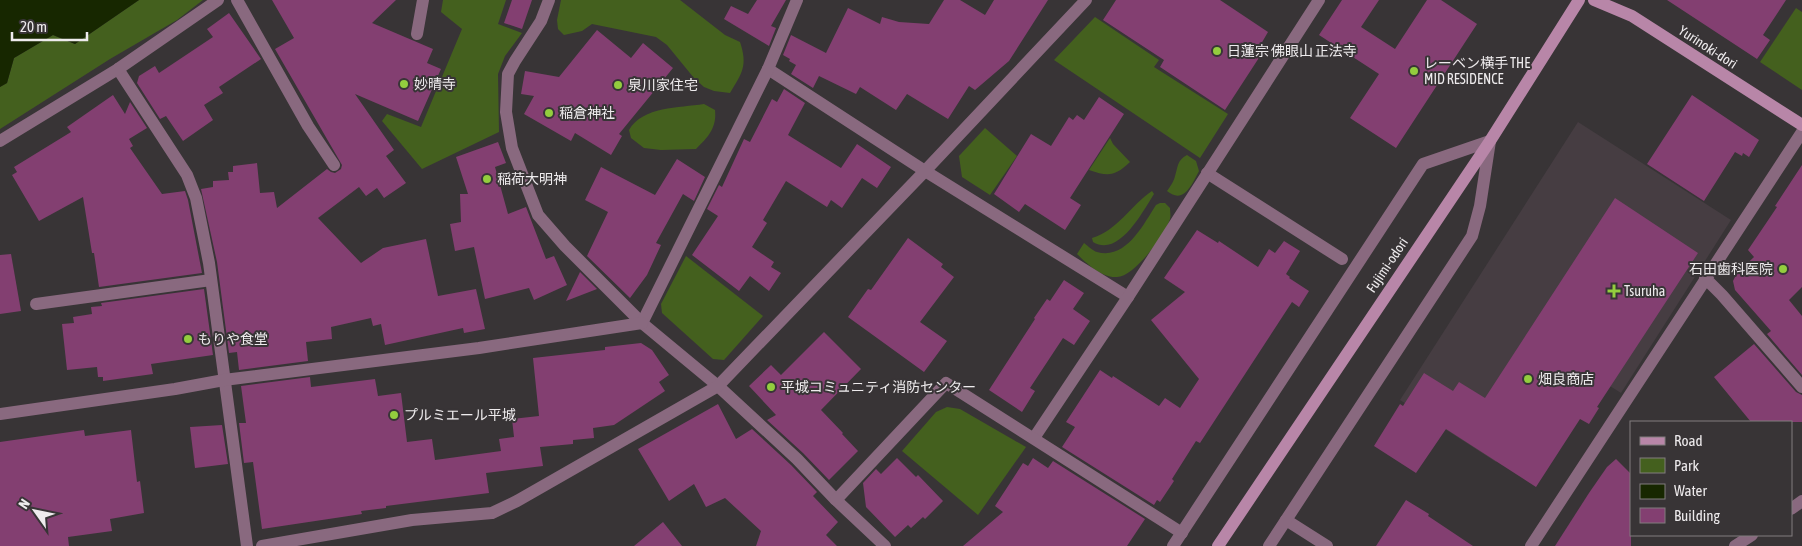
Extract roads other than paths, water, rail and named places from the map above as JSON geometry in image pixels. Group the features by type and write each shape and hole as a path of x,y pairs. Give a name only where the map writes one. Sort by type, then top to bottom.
{"street":[{"path":"0,142 118,68 218,0"},
{"path":"236,0 316,141 334,165"},
{"path":"417,34 423,0"},
{"path":"549,0 541,21 508,74 506,112 512,148 538,215 565,246 642,323 718,386 797,459 836,500 885,546"},
{"path":"642,323 768,69 797,0"},
{"path":"262,546 412,520 492,513 517,501 718,386 1086,0"},
{"path":"1034,438 1128,297 1319,0"},
{"name":"Fujimi-odori","path":"1218,546 1490,140 1579,0"},
{"name":"Yurinoki-dori","path":"1594,0 1632,16 1802,125"},
{"path":"118,68 186,175 196,198 211,280 247,546"},
{"path":"768,69 925,171 1128,297"},
{"path":"1531,546 1802,132"},
{"path":"1173,546 1423,164 1490,140 1480,206 1472,236 1269,546"},
{"path":"1207,174 1342,259"},
{"path":"1705,278 1802,387"},
{"path":"36,304 211,280"},
{"path":"0,414 175,389 224,380 479,348 642,323"},
{"path":"836,500 946,383 1182,533"},
{"path":"1286,520 1326,546"},
{"path":"1735,546 1750,536"}],"water":[{"path":"0,0 139,0 75,44 53,35 14,58 7,83 0,87"}],"place":[{"name":"日蓮宗 佛眼山 正法寺","path":"1217,51"},
{"name":"レーベン横手 THE MID RESIDENCE","path":"1414,71"},
{"name":"妙晴寺","path":"404,84"},
{"name":"泉川家住宅","path":"618,85"},
{"name":"稲倉神社","path":"549,113"},
{"name":"稲荷大明神","path":"487,179"},
{"name":"石田歯科医院","path":"1783,269"},
{"name":"Tsuruha","path":"1614,291"},
{"name":"もりや食堂","path":"188,339"},
{"name":"畑良商店","path":"1528,379"},
{"name":"平城コミュニティ消防センター","path":"771,387"},
{"name":"プルミエール平城","path":"394,415"}]}
